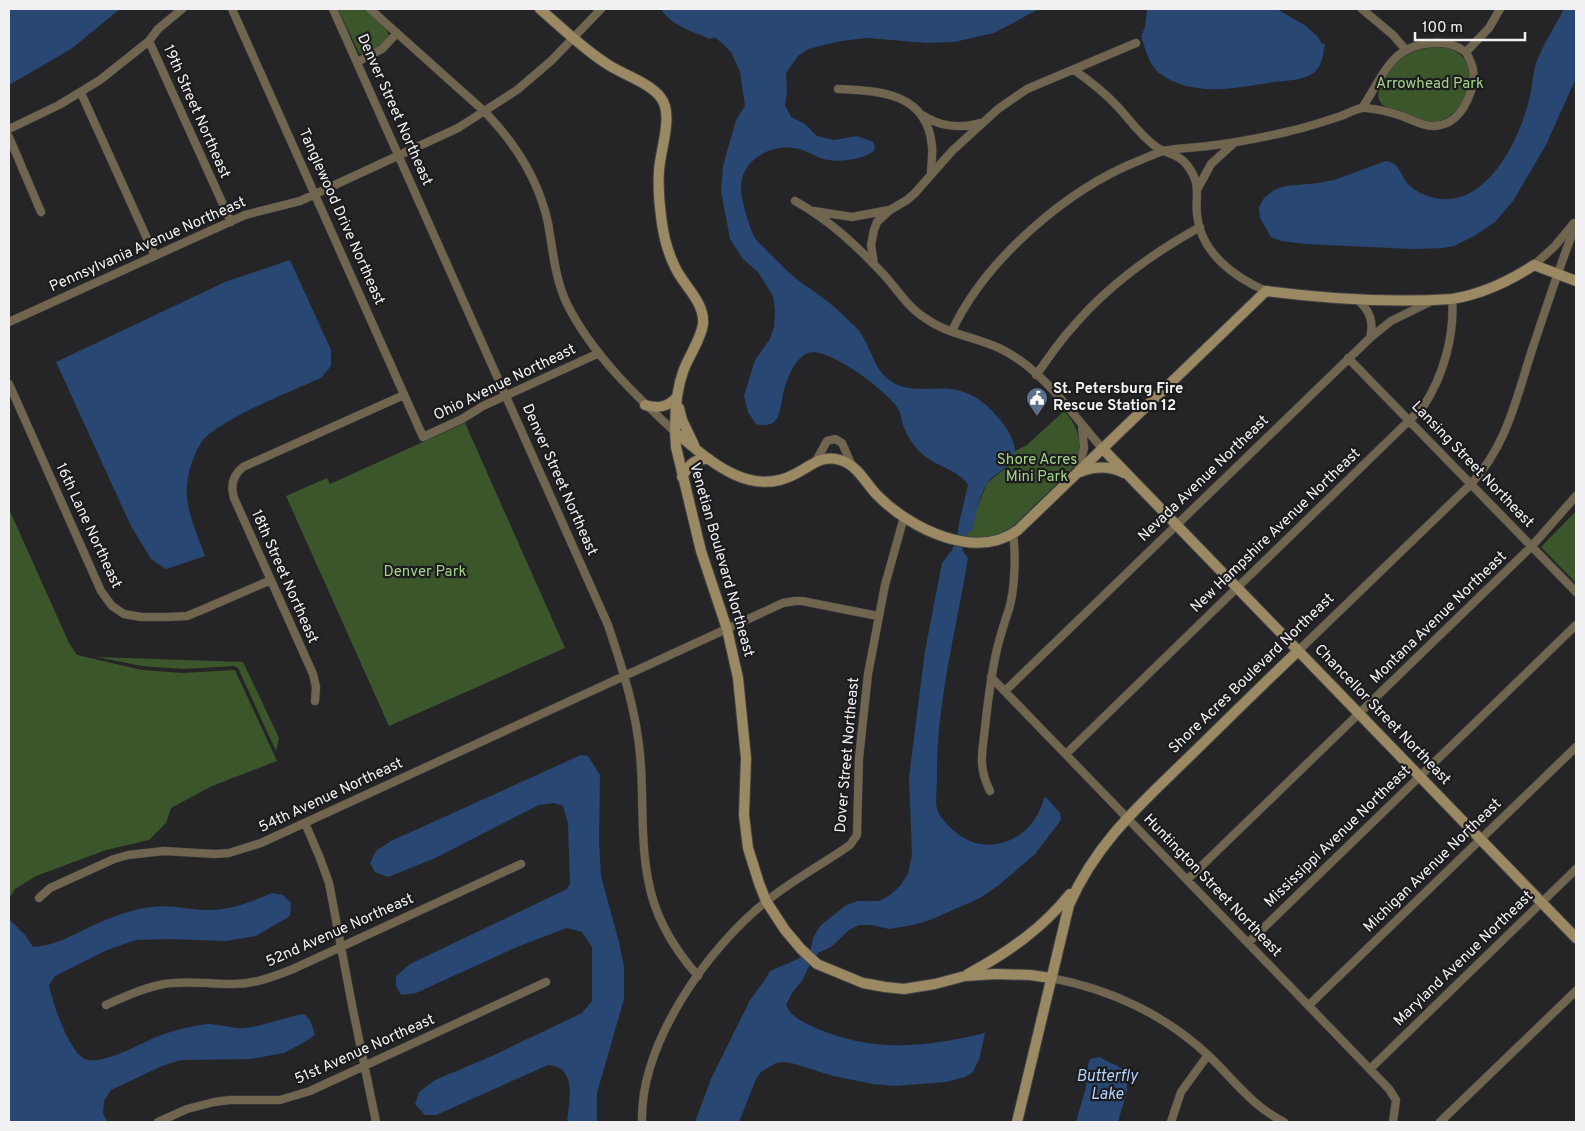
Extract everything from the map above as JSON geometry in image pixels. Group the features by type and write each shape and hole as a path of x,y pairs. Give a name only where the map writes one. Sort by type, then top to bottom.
{"street":[{"path":"9,128 31,119 80,93 115,70 182,9"},
{"name":"Tanglewood Drive Northeast","path":"232,9 423,437"},
{"name":"Denver Street Northeast","path":"333,9 608,625 625,674 640,752 644,846 648,882 668,935 698,976"},
{"path":"370,9 485,112 515,148 534,182 547,222 556,274 561,289 575,318 599,353 645,405 674,432 709,460 744,479 770,482 787,478 816,461 834,458 852,466 878,496 904,517 924,529 965,541 986,543 1004,539 1013,534 1266,292"},
{"name":"Venetian Boulevard Northeast","path":"540,9 606,64 651,87 660,96 665,106 667,116 661,149 658,183 661,221 672,262 697,301 703,318 701,332 684,371 677,397 674,432 676,447 701,551 727,628 738,678 746,758 744,815 752,862 766,901 785,930 817,964 863,983 904,989 935,984 965,976 1011,974 1051,978 1100,990 1166,1023 1208,1055 1257,1106 1284,1122"},
{"name":"Pennsylvania Avenue Northeast","path":"9,322 231,222 260,210 286,206 450,132 485,112 517,90 574,39 601,9"},
{"path":"1362,9 1393,35 1405,49"},
{"path":"1466,52 1489,28 1500,9"},
{"path":"357,62 382,49 397,33"},
{"name":"19th Street Northeast","path":"149,41 231,222"},
{"path":"874,264 871,245 878,222 890,210 908,200 983,122 1005,103 1027,89 1136,43"},
{"path":"952,331 967,304 1009,252 1043,219 1086,187 1122,168 1163,151 1234,143 1286,132 1326,121 1362,108 1395,114 1424,126 1448,122 1456,117 1461,110 1474,78 1473,69 1466,52 1452,44 1441,43 1419,45 1405,49 1384,70 1373,92 1362,108"},
{"path":"1074,70 1100,90 1146,138 1163,151 1180,157 1192,173 1198,188 1197,216 1208,246 1220,261 1237,276 1266,292 1358,300 1433,300 1452,299 1474,294 1497,286 1534,265 1554,247 1576,219"},
{"path":"838,89 886,93 904,99 921,114 940,124 970,126 983,122"},
{"path":"80,93 155,256"},
{"path":"921,114 926,123 932,147 931,174"},
{"path":"9,137 41,212"},
{"path":"1198,188 1212,164 1234,143"},
{"path":"796,201 812,210 855,246 874,264 906,302 924,318 952,331 999,348 1019,360 1059,397 1102,448"},
{"path":"812,210 852,217 890,210"},
{"name":"Shore Acres Boulevard Northeast","path":"1017,1122 1069,905 1094,858 1126,817 1471,484 1492,458 1509,424 1540,325 1576,224"},
{"path":"1036,375 1070,329 1106,292 1147,260 1200,227"},
{"path":"1534,265 1576,281"},
{"name":"New Hampshire Avenue Northeast","path":"1066,754 1410,421 1430,396 1444,362 1452,321 1452,299"},
{"path":"1358,300 1363,304 1370,316 1372,328 1370,338"},
{"name":"Nevada Avenue Northeast","path":"1005,691 1348,358 1391,322 1433,300"},
{"name":"Ohio Avenue Northeast","path":"423,437 462,419 506,395 599,353"},
{"name":"Lansing Street Northeast","path":"1348,358 1576,592"},
{"name":"16th Lane Northeast","path":"9,384 101,591 112,606 124,614 140,618 186,616 270,580"},
{"name":"18th Street Northeast","path":"315,701 316,687 313,674 232,492 233,480 238,471 243,467 404,395"},
{"path":"645,405 662,407 670,404 677,397"},
{"path":"677,397 682,420 697,450"},
{"path":"1077,473 1084,448 1081,424"},
{"path":"816,461 825,444 835,439 839,440 844,446 852,466"},
{"name":"Chancellor Street Northeast","path":"1102,448 1576,938"},
{"path":"682,477 691,464 701,459 709,460"},
{"path":"1077,473 1092,468 1105,467 1119,470 1128,475"},
{"name":"Montana Avenue Northeast","path":"1187,880 1532,546 1576,496"},
{"name":"Dover Street Northeast","path":"642,1122 643,1102 651,1064 657,1047 675,1011 698,976 726,940 766,901 808,871 850,845 858,835 859,766 868,674 878,616 904,517"},
{"path":"990,791 984,777 982,765 992,677 1011,596 1016,551 1013,534"},
{"name":"54th Avenue Northeast","path":"39,898 50,888 114,859 128,855 164,851 229,853 261,843 774,607 795,600 878,616"},
{"name":"Mississippi Avenue Northeast","path":"1248,943 1576,625"},
{"name":"Huntington Street Northeast","path":"992,677 1370,1068 1394,1095 1396,1106 1393,1122"},
{"name":"Michigan Avenue Northeast","path":"1309,1005 1576,747"},
{"path":"305,823 329,883 376,1122"},
{"name":"52nd Avenue Northeast","path":"106,1006 133,993 164,984 192,982 230,984 259,981 293,970 521,864"},
{"name":"Maryland Avenue Northeast","path":"1370,1068 1576,869"},
{"name":"Venetian Boulevard Northeast","path":"965,976 1008,952 1030,935 1078,885"},
{"name":"51st Avenue Northeast","path":"158,1122 186,1109 214,1102 230,1100 268,1101 293,1097 310,1091 546,982"},
{"path":"1440,1122 1576,991"},
{"path":"1171,1122 1181,1092 1208,1055"}],"green space":[{"path":"338,9 364,9 387,30 389,37 376,48 363,55 359,53"},
{"name":"Arrowhead Park","path":"1434,47 1453,50 1463,57 1468,68 1469,80 1467,92 1461,104 1452,114 1442,120 1430,122 1383,105 1378,96 1381,85 1390,69 1409,54"},
{"name":"Shore Acres Mini Park","path":"1064,411 1073,423 1078,435 1080,449 1078,463 1006,533 983,538 966,537 987,483 1007,467 1015,451 1027,445"},
{"name":"Denver Park","path":"465,423 565,648 389,726 286,496 327,478 330,484"},
{"path":"9,509 69,643 77,655 142,670 183,673 235,670 277,761 212,786 171,808 166,823 149,840 106,850 36,876 15,889 9,899"},
{"path":"1576,513 1576,583 1541,547"},
{"path":"97,657 243,662 279,738 276,751 238,668 234,666 183,669 142,666"}],"water":[{"path":"9,9 120,9 71,49 9,85"},
{"path":"661,9 1039,9 994,33 954,42 927,43 867,38 841,41 808,49 798,56 786,73 787,91 785,105 791,117 805,124 817,136 834,140 857,136 873,142 875,146 874,151 856,159 836,161 823,159 799,149 788,147 776,149 765,152 756,158 748,166 743,176 741,186 742,198 749,224 756,240 790,274 832,305 857,328 879,369 888,379 903,387 950,389 972,395 990,409 1010,434 1015,450 1012,460 986,486 978,505 972,531 967,533 962,550 968,558 943,696 936,806 941,817 964,838 992,845 1006,842 1018,836 1029,826 1046,797 1060,813 1061,820 1035,854 999,885 980,898 930,920 913,925 889,929 872,925 859,925 849,930 831,947 818,953 786,1005 802,1022 816,1028 837,1036 879,1044 900,1045 942,1042 985,1033 979,1060 972,1073 946,1082 894,1086 833,1076 785,1062 776,1063 761,1072 756,1079 739,1122 695,1122 711,1079 750,1000 770,971 798,959 811,948 813,938 820,926 845,906 857,901 879,901 889,896 901,885 908,873 912,855 909,777 925,651 942,563 952,550 958,533 968,485 959,476 918,450 906,433 899,410 884,393 858,372 843,363 817,353 804,355 793,368 787,380 780,410 775,421 765,425 756,424 748,412 744,396 755,360 770,339 774,327 775,311 773,296 758,272 743,259 730,239 721,191 723,166 736,120 745,106 740,72 731,52 721,42 714,37 710,39 676,24"},
{"path":"1147,9 1277,9 1306,26 1317,36 1322,44 1325,44 1322,61 1312,74 1293,80 1215,89 1186,86 1172,81 1159,73 1150,61 1141,36 1145,27"},
{"path":"1564,9 1576,9 1576,78 1546,145 1513,201 1495,222 1476,235 1454,246 1443,248 1412,249 1306,244 1281,241 1271,237 1260,218 1259,207 1264,198 1274,190 1285,186 1334,180 1386,161 1391,162 1397,167 1405,181 1413,189 1435,198 1453,199 1470,193 1485,183 1508,152 1517,134 1529,100 1537,61"},
{"path":"290,260 331,350 331,366 321,378 238,416 209,434 201,443 190,469 187,491 192,520 205,556 166,569 151,559 131,526 56,362 225,282"},
{"path":"581,755 588,756 600,775 599,841 601,876 624,967 624,999 597,1093 597,1122 567,1122 570,1095 568,1078 558,1067 548,1065 436,1115 425,1115 415,1104 419,1092 435,1080 492,1056 582,1013 592,1001 592,947 582,932 567,928 517,947 416,993 401,995 396,986 396,976 410,964 567,889 570,883 568,823 563,806 554,803 539,805 433,859 388,877 375,872 370,863 376,851 391,841"},
{"path":"272,893 283,895 291,903 290,916 256,936 226,941 136,940 107,950 55,976 49,985 54,1003 62,1026 73,1047 79,1055 85,1059 92,1060 110,1057 168,1033 207,1024 245,1028 304,1014 310,1020 315,1035 284,1053 251,1059 181,1060 162,1066 111,1090 104,1101 103,1114 108,1122 9,1122 9,919 25,935 33,947 57,942 108,919 145,908 160,906 205,910 221,909 243,904"},
{"name":"Butterfly Lake","path":"1100,1057 1126,1072 1127,1091 1118,1122 1076,1122 1086,1087 1090,1059"}],"place":[{"name":"St. Petersburg Fire Rescue Station 12","path":"1037,417"}]}
